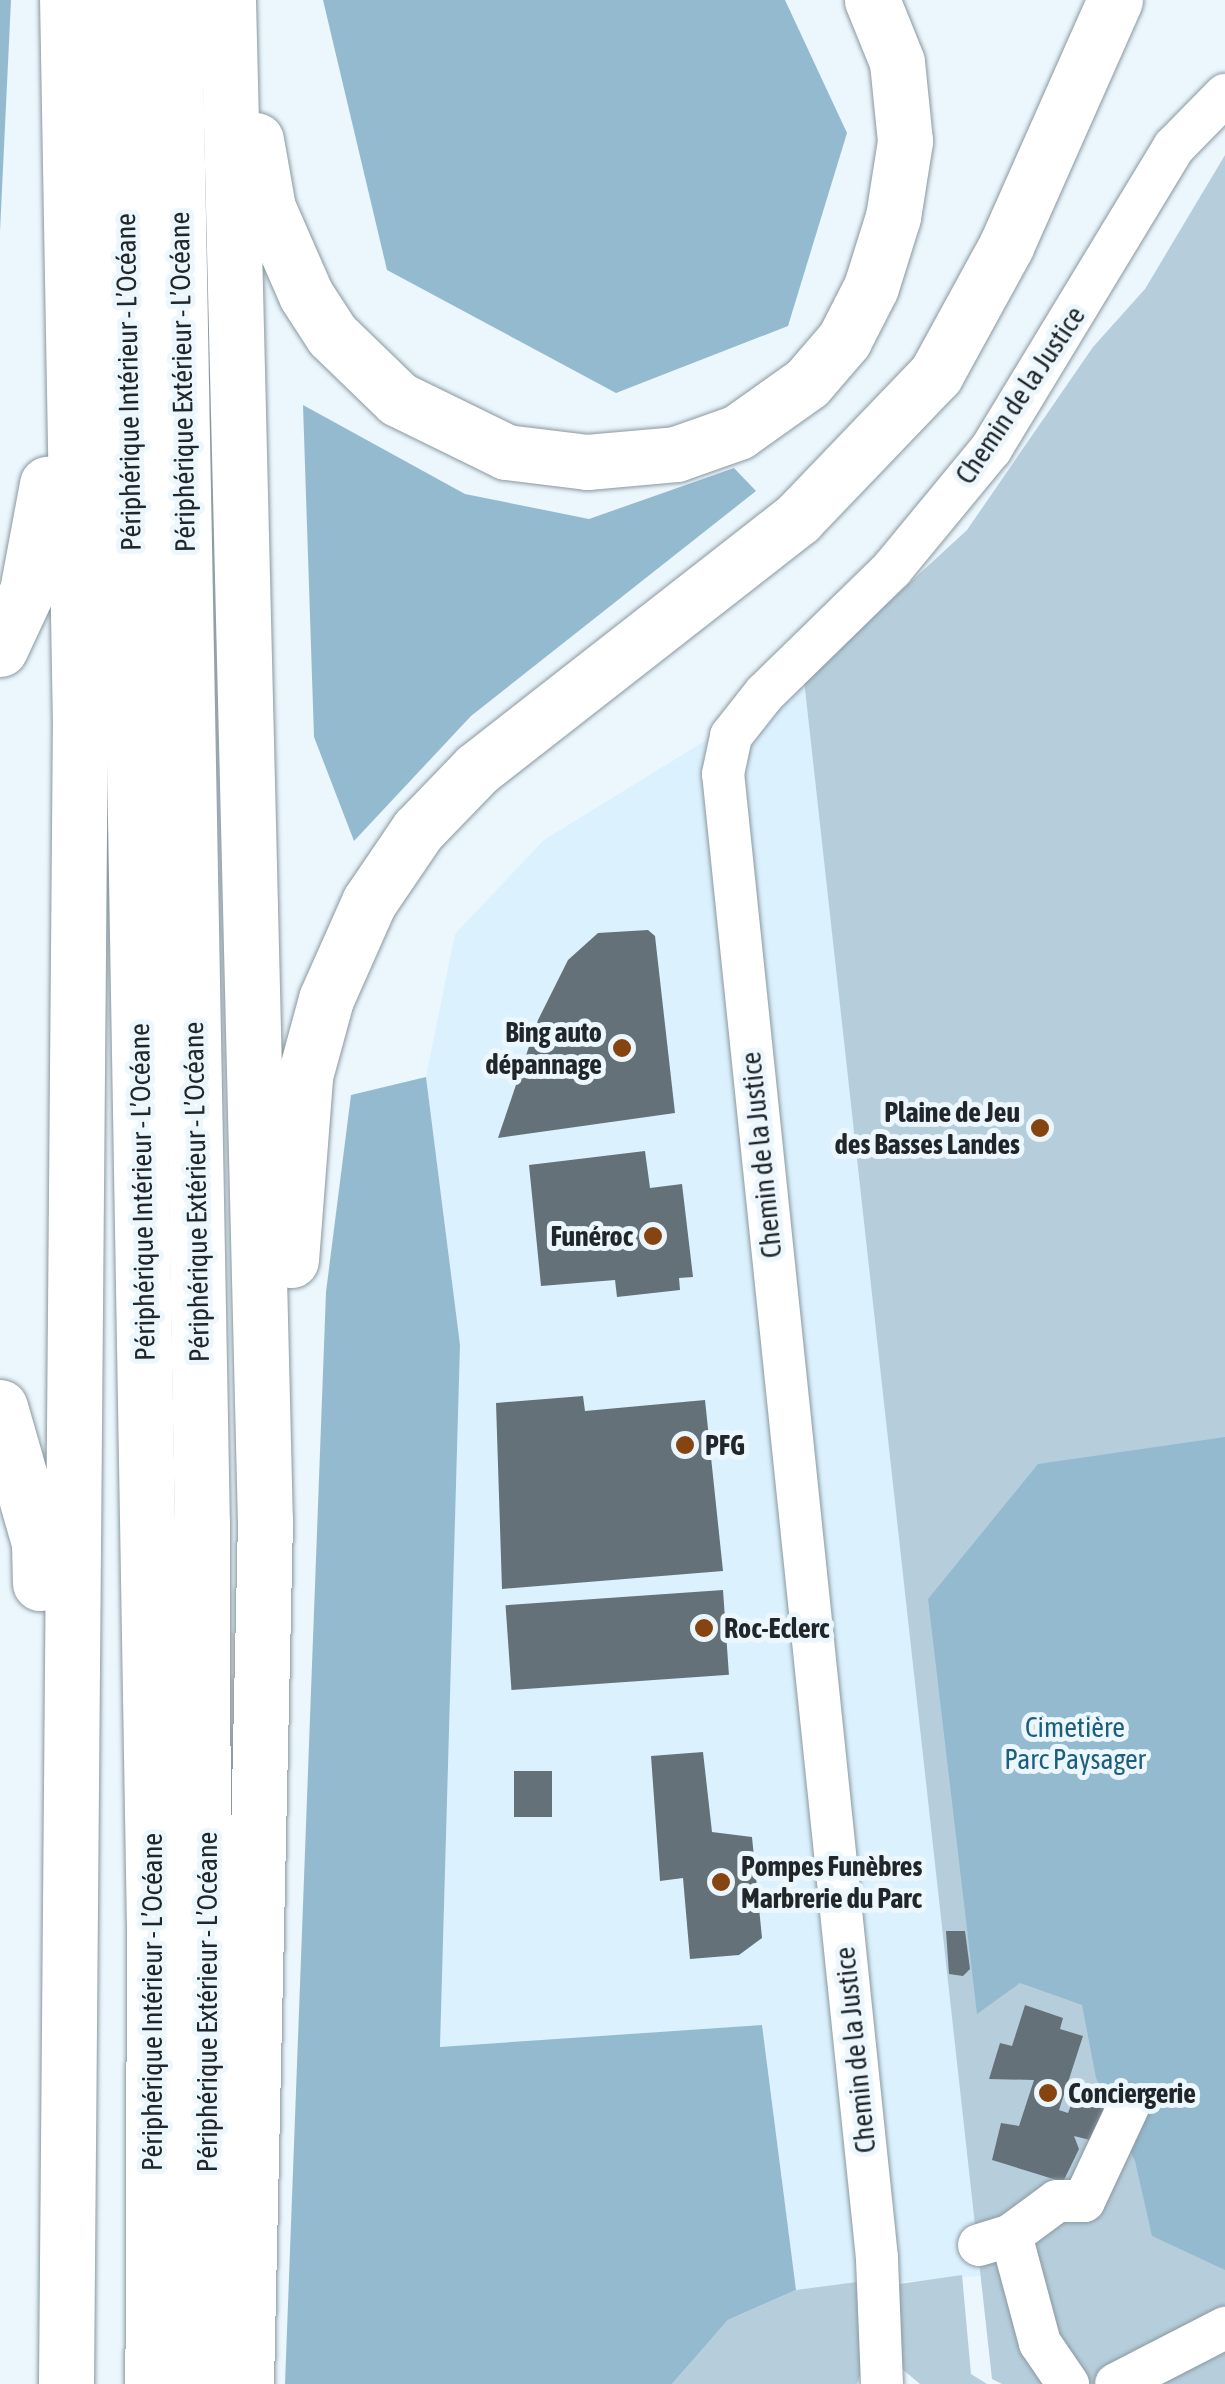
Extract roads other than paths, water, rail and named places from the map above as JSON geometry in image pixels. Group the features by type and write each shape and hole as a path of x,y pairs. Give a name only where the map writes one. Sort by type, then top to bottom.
{"highway":[{"path":"66,2384 67,1854 80,726 71,428 67,0"},
{"name":"Périphérique Intérieur - L’Océane","path":"121,0 152,1843 152,2384"},
{"name":"Périphérique Extérieur - L’Océane","path":"174,0 202,1523 204,2384"},
{"path":"228,0 265,1520 246,2384"},
{"path":"229,62 253,110 268,208 285,250 332,335 365,371 424,417 474,441 548,459 619,462 738,432 806,384 844,340 886,245 905,141 897,62 872,0"},
{"path":"265,1520 282,1474 303,1089 326,999 369,902 418,830 477,769 798,518 936,374 1006,246 1116,0"},
{"path":"0,649 39,547 49,463 71,428"},
{"path":"0,1406 39,1543 50,1808 67,1854"}],"street":[{"name":"Chemin de la Justice","path":"882,2384 877,2258 723,774 731,736 764,693 892,569 991,449 1174,147 1225,95"},
{"path":"1068,2384 1040,2343 994,2240 1057,2201 1084,2202 1128,2107"},
{"path":"1116,2384 1225,2328"}],"place":[{"name":"Bing auto dépannage","path":"622,1048"},
{"name":"Plaine de Jeu des Basses Landes","path":"1040,1128"},
{"name":"Funéroc","path":"653,1236"},
{"name":"PFG","path":"685,1445"},
{"name":"Roc-Eclerc","path":"704,1628"},
{"name":"Pompes Funèbres Marbrerie du Parc","path":"721,1882"},
{"name":"Conciergerie","path":"1048,2093"}],"park label":[{"name":"Cimetière Parc Paysager","path":"1075,1743"}]}
